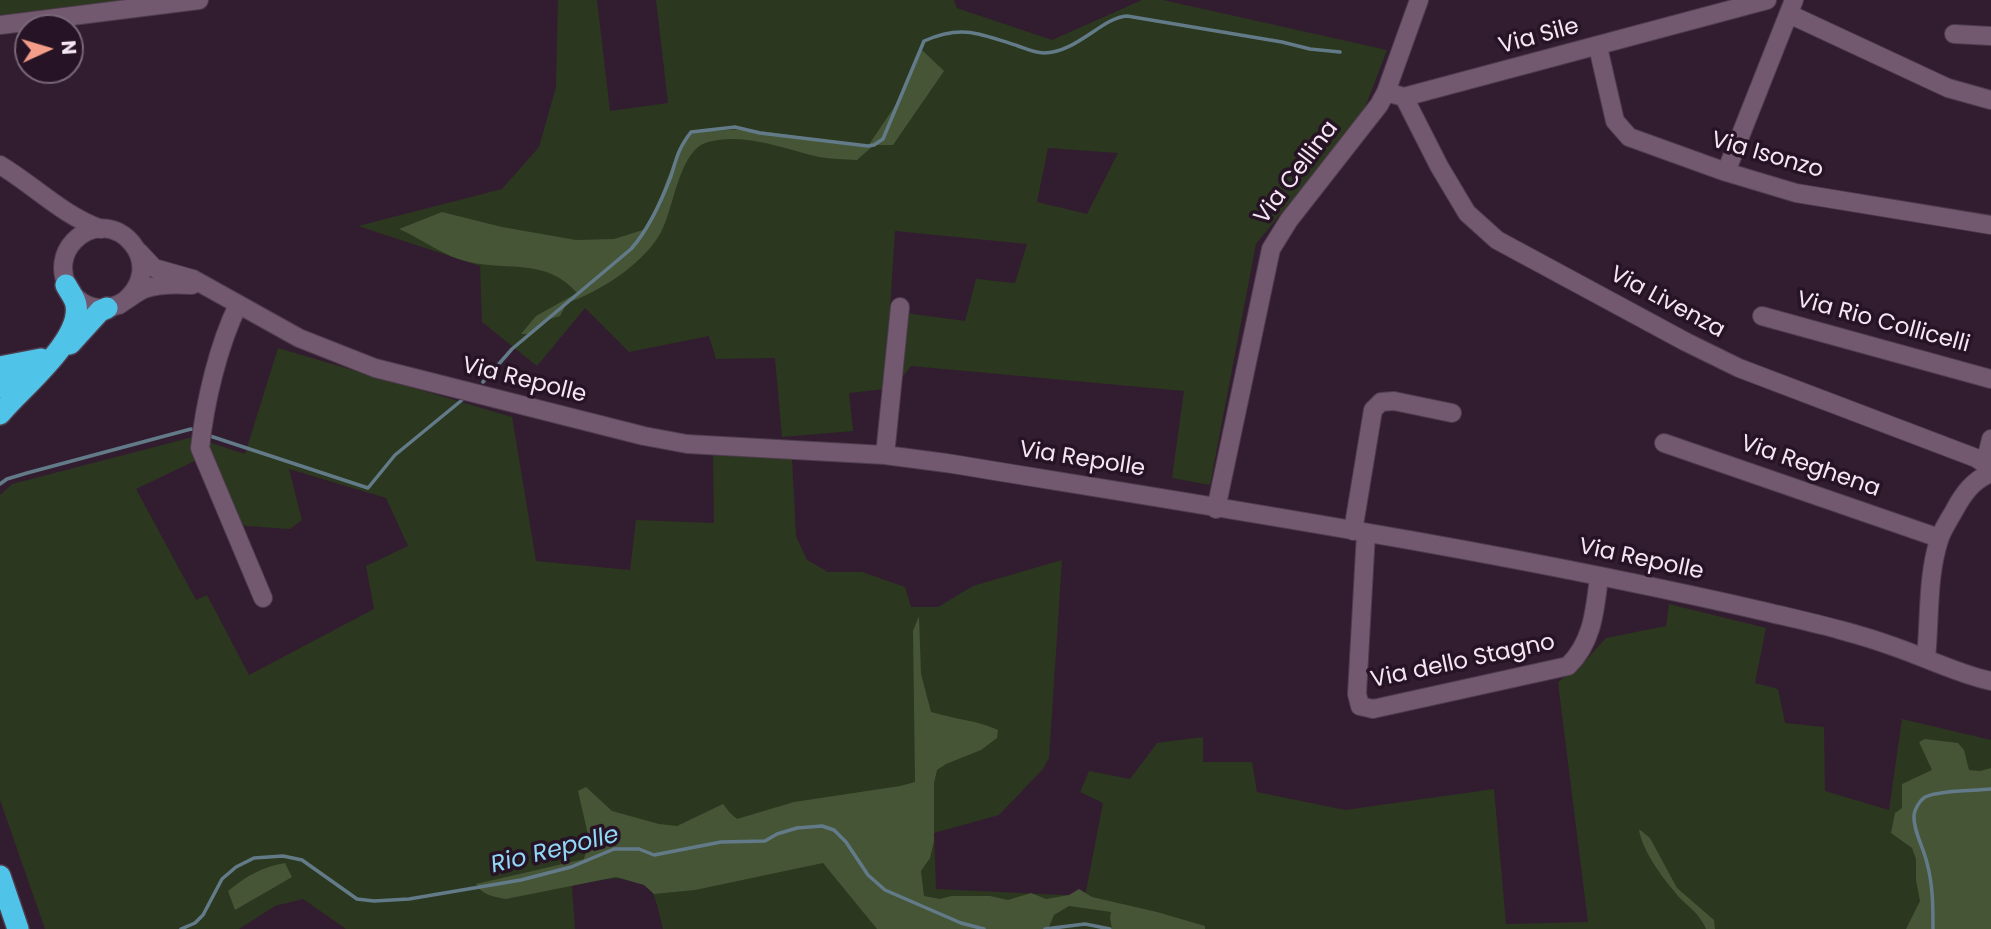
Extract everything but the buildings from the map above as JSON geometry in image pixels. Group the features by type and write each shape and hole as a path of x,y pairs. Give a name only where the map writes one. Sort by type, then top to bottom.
{"highway":[{"path":"0,414 53,356 75,324 76,304 66,285"},
{"path":"0,387 24,376 53,356 76,338 100,311 113,307"},
{"path":"0,367 53,356"},
{"path":"0,859 9,902"}],"street":[{"path":"0,25 199,0"},
{"name":"Via Cellina","path":"1216,509 1271,248 1289,220 1379,105 1419,0"},
{"name":"Via Sile","path":"1404,97 1767,0"},
{"path":"1727,172 1791,7 1948,88 1991,100"},
{"path":"1954,34 1991,36"},
{"name":"Via Isonzo","path":"1598,47 1615,121 1629,136 1727,172 1796,193 1991,225"},
{"path":"1386,92 1404,97"},
{"name":"Via Livenza","path":"1404,97 1439,166 1467,213 1497,240 1739,368 1989,470"},
{"name":"Via Repolle","path":"0,165 83,222 123,234 154,268 193,279 299,338 375,368 644,436 687,444 885,455 986,469 1461,548 1847,631 1973,677 1991,681"},
{"path":"62,210 67,223 68,240 63,275 73,296 83,304 95,308 113,307 130,298 141,276 139,252"},
{"path":"65,255 79,236 101,229"},
{"name":"Via Repolle","path":"113,307 145,289 175,284 206,286"},
{"path":"238,305 228,325 203,422 200,448 263,598"},
{"path":"885,455 900,307"},
{"name":"Via Rio Collicelli","path":"1762,316 1991,379"},
{"path":"1359,532 1373,410 1381,402 1394,401 1452,413"},
{"path":"1926,658 1931,577 1939,537 1972,484 1989,470 1991,439"},
{"name":"Via Reghena","path":"1664,443 1939,537"},
{"name":"Via dello Stagno","path":"1359,532 1357,694 1360,706 1373,709 1568,666 1579,655 1587,640 1599,577"}],"green space":[{"path":"0,0 136,0 14,14 0,18"},
{"path":"558,0 597,0 610,111 668,103 656,0 954,0 957,8 1052,40 1142,0 1163,0 1387,50 1363,113 1256,244 1210,485 1172,478 1184,391 911,366 894,388 849,393 853,431 782,437 775,358 716,359 709,336 629,352 585,308 537,366 482,322 480,266 358,226 502,189 539,147 556,87","holes":["1048,148 1118,153 1087,214 1037,202","895,231 1027,244 1015,283 976,279 965,321 890,311"]},
{"path":"921,49 944,71 893,145 874,145 857,160 819,157 750,140 722,139 698,147 683,169 665,224 652,245 619,276 567,303 560,316 547,320 530,334 521,334 536,316 577,293 565,282 540,270 460,260 399,229 442,212 502,227 576,240 614,239 646,229 677,155 691,132 746,129 868,146 899,100"},
{"path":"278,348 512,417 536,561 630,570 636,520 714,523 713,455 792,459 796,536 807,560 828,572 862,572 905,587 911,607 938,607 973,586 1062,560 1049,758 1043,769 999,815 934,833 936,889 1085,896 1103,803 1080,792 1089,771 1130,779 1157,743 1203,737 1203,762 1252,762 1257,792 1345,810 1494,789 1506,924 1588,922 1558,682 1586,660 1606,638 1666,626 1669,604 1766,628 1755,683 1778,689 1785,723 1824,727 1825,791 1889,810 1902,719 1991,740 1991,929 663,929 654,896 648,887 629,879 617,879 572,886 575,929 346,929 303,899 275,906 239,929 45,929 0,800 0,495 12,484 193,437 245,454","holes":["207,455 235,521 246,526 290,529 302,520 289,469 386,498 408,546 366,566 374,609 249,675 207,595 196,600 136,489"]},
{"path":"919,616 921,674 931,712 998,730 997,738 981,750 937,770 934,783 934,841 930,858 921,871 924,896 940,899 951,896 990,896 1008,900 1031,893 1046,899 1069,895 1079,889 1092,897 1157,912 1205,926 1205,929 1112,929 1111,912 1069,906 1054,915 1048,929 877,929 823,863 695,890 654,894 644,885 616,877 506,899 485,893 476,884 584,859 589,839 578,791 586,787 612,811 677,826 723,804 737,819 794,802 915,782 913,631"},
{"path":"1925,739 1958,743 1964,750 1969,770 1991,768 1991,929 1906,929 1920,901 1916,859 1912,848 1891,833 1895,813 1902,808 1902,784 1932,770 1919,742"},
{"path":"1639,829 1650,838 1677,888 1714,920 1715,929 1706,929 1699,917 1663,878 1648,853"},
{"path":"285,863 292,877 235,910 228,891 255,873"}],"waterway":[{"path":"483,382 512,349 631,249 654,215 681,148 691,132 735,127 760,133 874,145 883,139 924,41 961,32 1044,53 1067,47 1108,22 1127,16 1340,52"},
{"path":"207,435 368,488 395,455 462,400"},
{"path":"0,484 27,473 191,429 196,431"},
{"name":"Rio Repolle","path":"1933,929 1930,880 1926,857 1915,827 1915,810 1925,797 1931,795 1991,789"},
{"name":"Rio Repolle","path":"181,929 195,923 203,915 222,879 236,867 254,858 283,856 302,860 357,899 374,901 409,899 521,880 571,867 614,849 639,849 654,855 721,842 765,841 797,828 822,826 834,830 846,842 868,875 885,890 961,923 984,929"},
{"name":"Rio Repolle","path":"1045,929 1085,924 1110,929"}]}
